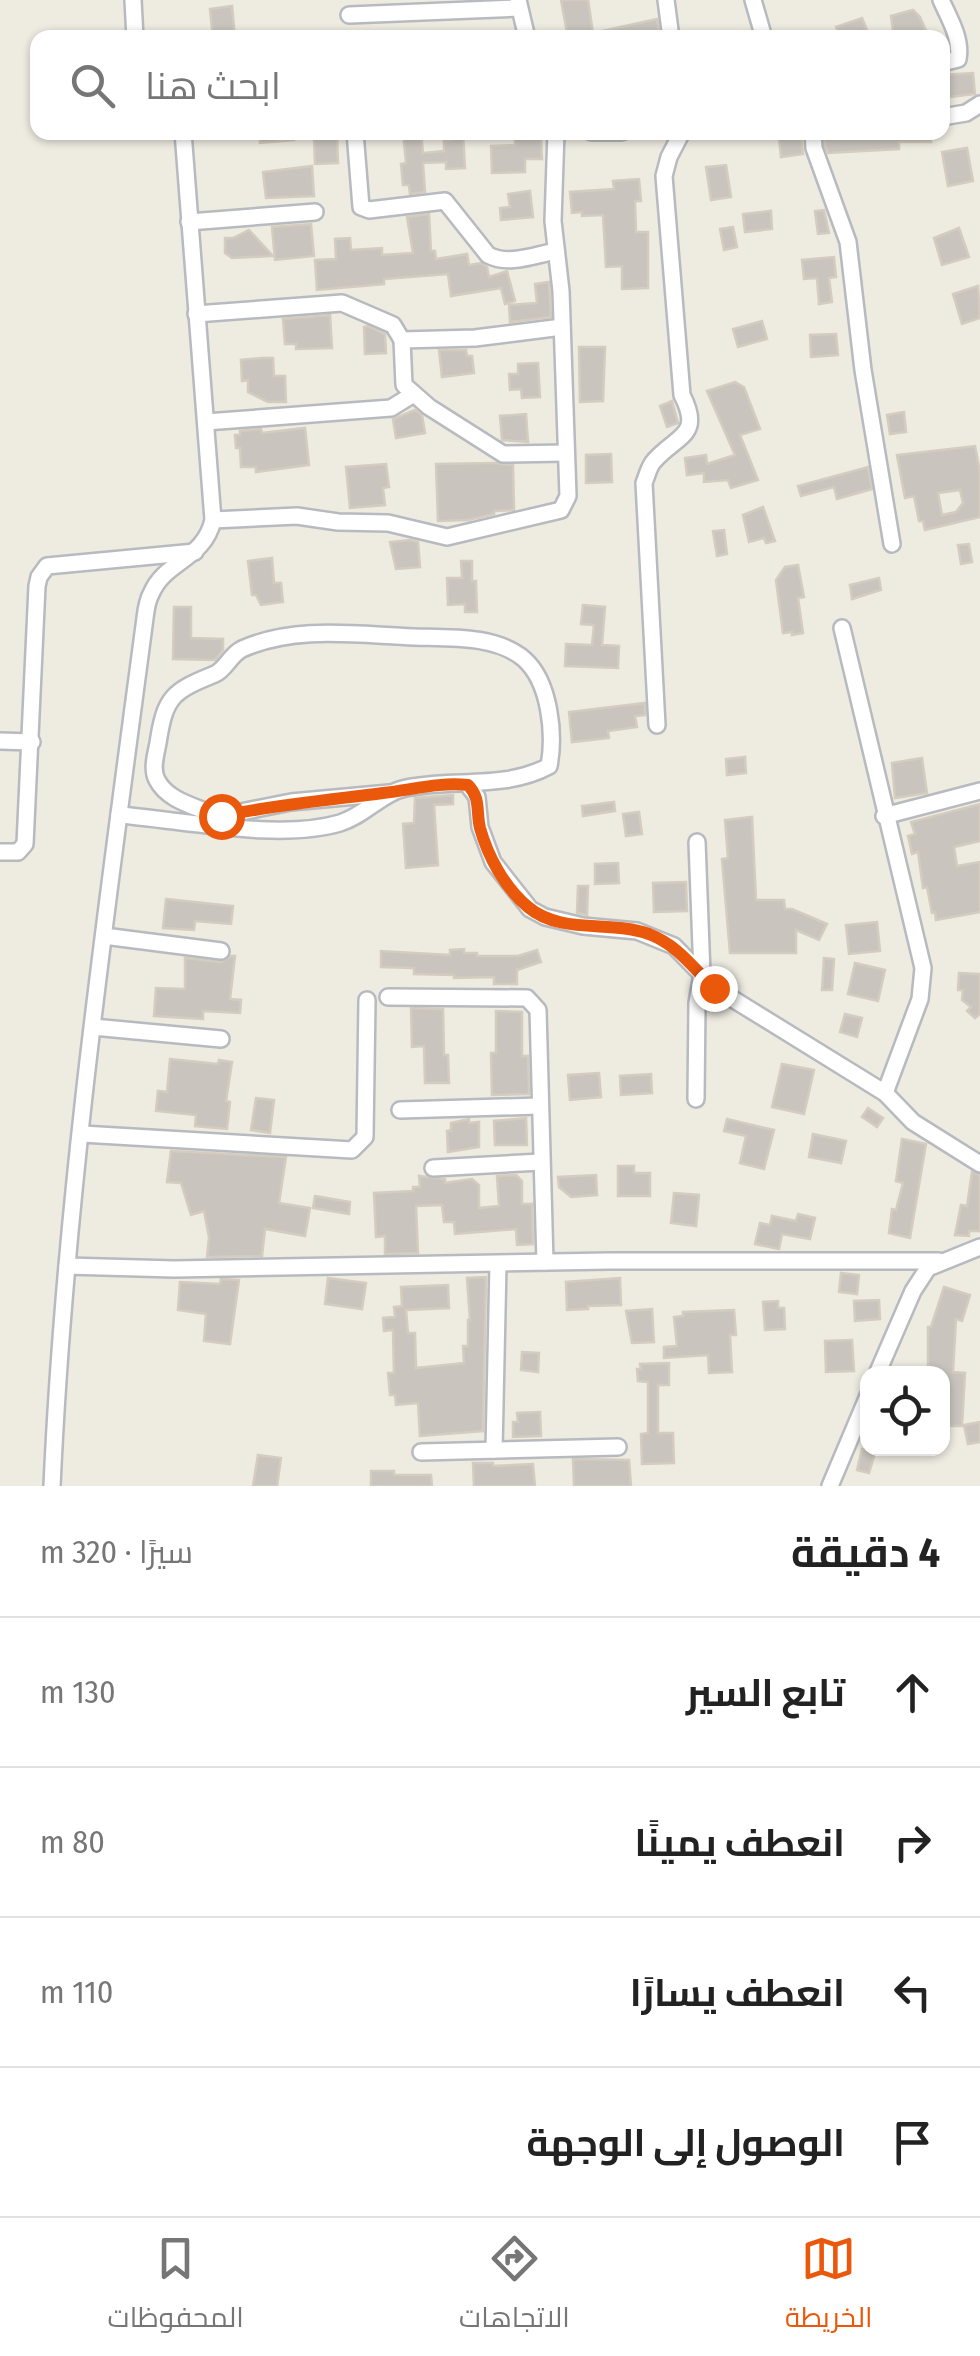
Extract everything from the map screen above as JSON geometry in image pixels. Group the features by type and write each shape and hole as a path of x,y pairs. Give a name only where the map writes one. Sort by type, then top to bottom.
{"street":[{"path":"132,0 134,30"},
{"path":"666,0 670,30"},
{"path":"753,0 762,30"},
{"path":"941,0 960,54 950,61"},
{"path":"350,15 518,4 525,30"},
{"path":"950,116 966,113 980,104"},
{"path":"52,1486 56,1389 93,1027 144,618 151,592 164,575 206,543 213,520 184,140"},
{"path":"356,140 361,207 369,210 445,201 495,259 504,262 556,250"},
{"path":"213,520 297,516 388,523 447,537 561,510 568,496 562,327 552,221 556,140"},
{"path":"657,725 644,483 652,462 688,431 691,419 682,395 664,176 678,140"},
{"path":"814,140 848,242 892,544"},
{"path":"189,222 315,212"},
{"path":"196,314 342,303 393,325 402,340 404,385 412,394 502,454 566,453"},
{"path":"402,340 476,338 562,327"},
{"path":"206,422 391,408 412,394"},
{"path":"0,852 18,852 25,844 38,586 43,570 47,566 195,552"},
{"path":"842,628 884,816 916,935 923,980 912,1025 885,1093"},
{"path":"308,632 463,639 500,646 525,660 546,696 552,749 548,766 534,774 468,785 444,783 389,792 292,802 227,821 174,798 158,782 154,772 162,712 174,693 217,673 242,649 272,638 308,632"},
{"path":"0,740 32,742"},
{"path":"468,785 477,797 480,827 493,862 530,908 545,917 583,926 648,934 674,946 714,988 885,1093 913,1122 980,1164"},
{"path":"884,816 980,791"},
{"path":"119,815 227,821 284,830 338,824 366,812 389,792"},
{"path":"696,1099 697,1002 702,974 697,842"},
{"path":"104,936 222,950"},
{"path":"388,997 527,998 538,1010 545,1262"},
{"path":"82,1134 352,1150 365,1138 367,1000"},
{"path":"93,1027 222,1039"},
{"path":"400,1110 539,1106"},
{"path":"433,1168 541,1162"},
{"path":"881,1366 922,1277 939,1261 980,1246"},
{"path":"68,1266 174,1269 907,1258 939,1261"},
{"path":"494,1450 498,1264"},
{"path":"830,1486 860,1415"},
{"path":"421,1452 618,1447"}],"building":[{"path":"561,0 588,0 593,30 567,30"},
{"path":"232,6 234,30 212,30 210,9"},
{"path":"913,10 926,30 893,30 891,16"},
{"path":"862,18 867,30 837,30 836,27"},
{"path":"657,19 659,30 607,30"},
{"path":"973,73 975,94 950,97 950,74"},
{"path":"314,140 337,140 338,163 315,164"},
{"path":"404,140 422,140 423,153 444,151 444,141 463,140 465,168 446,169 446,162 423,163 425,192 410,194 409,185 403,185 401,164 406,163"},
{"path":"515,140 541,140 542,159 525,159 525,172 492,173 491,146 515,145"},
{"path":"779,140 802,140 803,154 781,157"},
{"path":"824,140 931,140 899,142 899,149 828,153"},
{"path":"967,148 973,181 948,186 942,152"},
{"path":"726,165 731,197 711,200 706,167"},
{"path":"312,166 314,196 266,198 263,172"},
{"path":"639,179 641,201 635,201 636,232 648,232 648,288 622,289 622,266 606,267 603,215 572,213 570,192 614,189 613,181"},
{"path":"530,191 533,217 501,220 500,208 510,207 508,194"},
{"path":"824,210 829,233 818,234 815,211"},
{"path":"771,211 772,229 745,232 743,214"},
{"path":"429,214 431,251 435,251 436,259 467,254 469,265 481,263 487,267 489,277 507,271 515,301 505,304 501,288 451,296 448,274 317,290 315,260 336,259 335,239 350,238 351,250 382,248 382,255 413,253 407,217"},
{"path":"311,224 314,256 275,260 272,227"},
{"path":"733,227 737,247 724,250 720,229"},
{"path":"959,228 969,257 942,265 934,238"},
{"path":"249,230 273,256 232,258 225,253 225,238"},
{"path":"834,257 836,277 829,278 832,302 819,304 817,278 804,279 802,260"},
{"path":"549,282 551,317 510,322 509,305 537,303 535,284"},
{"path":"978,286 980,318 962,324 953,294"},
{"path":"330,315 332,348 296,349 296,344 285,344 283,319"},
{"path":"762,321 767,339 738,347 733,329"},
{"path":"364,327 385,334 386,353 365,354"},
{"path":"836,334 838,355 811,357 810,335"},
{"path":"579,347 605,347 603,401 580,402"},
{"path":"439,350 466,350 467,356 472,356 474,373 442,377"},
{"path":"273,358 274,376 285,376 286,402 268,402 248,392 248,380 242,381 241,360"},
{"path":"538,363 540,397 522,398 521,389 510,390 509,374 518,374 518,364"},
{"path":"735,382 744,387 760,429 740,435 758,480 731,488 728,480 704,482 704,473 687,475 685,458 706,455 707,464 735,455 707,391"},
{"path":"672,401 678,423 667,427 660,406"},
{"path":"415,410 422,415 425,433 396,438 393,419"},
{"path":"904,412 906,432 890,434 887,415"},
{"path":"526,414 528,442 502,440 500,416"},
{"path":"305,428 309,465 256,472 256,467 241,467 235,435 240,435 240,431 261,429 262,433"},
{"path":"975,446 980,472 980,517 925,530 914,496 905,498 897,455","holes":["960,490 963,503 956,512 942,515 938,493"]},
{"path":"611,454 612,482 586,483 586,455"},
{"path":"386,464 389,487 383,488 385,505 350,508 346,467"},
{"path":"436,464 513,465 514,510 494,511 468,520 438,521"},
{"path":"868,467 872,489 837,499 834,487 801,496 798,486"},
{"path":"763,507 775,541 766,543 764,538 749,542 743,515"},
{"path":"724,530 727,554 717,556 713,531"},
{"path":"390,542 418,542 420,567 396,569"},
{"path":"969,544 972,562 961,564 958,545"},
{"path":"272,558 274,583 281,583 283,602 261,605 252,595 248,561"},
{"path":"461,561 472,561 477,612 465,612 465,604 448,605 447,578 462,578"},
{"path":"798,565 804,597 798,598 803,633 792,635 783,633 776,580 785,567"},
{"path":"879,578 881,590 852,599 850,585"},
{"path":"583,605 605,607 602,645 619,646 618,668 565,666 566,644 592,645 594,625 581,624"},
{"path":"174,607 191,607 191,638 223,639 223,650 215,660 173,659"},
{"path":"645,703 645,715 635,716 637,727 608,731 609,738 572,742 569,712"},
{"path":"745,757 746,773 727,775 726,759"},
{"path":"922,758 927,793 895,798 892,763"},
{"path":"453,795 453,804 434,805 438,865 406,868 403,824 414,823 415,798"},
{"path":"614,802 615,811 583,816 582,806"},
{"path":"980,804 980,841 954,847 957,866 980,862 980,912 936,920 927,887 923,888 918,852 912,854 908,836 915,834 911,822"},
{"path":"639,812 642,834 626,836 623,814"},
{"path":"752,817 756,900 784,900 785,909 827,924 819,940 796,930 796,953 730,953 722,859 728,858 725,820"},
{"path":"618,863 619,883 595,884 595,864"},
{"path":"686,882 687,911 654,912 653,883"},
{"path":"578,886 588,886 587,915 577,913"},
{"path":"166,899 233,906 231,924 195,921 194,930 163,928"},
{"path":"877,922 880,951 849,954 846,925"},
{"path":"464,949 464,953 477,956 518,956 537,950 541,962 517,970 517,984 494,984 494,977 454,978 414,974 414,968 381,967 381,951 450,955 450,950"},
{"path":"235,956 230,999 241,1000 240,1013 203,1011 203,1019 154,1016 156,988 185,989 185,958 221,962"},
{"path":"824,958 834,959 832,990 822,990"},
{"path":"855,963 885,970 878,1001 848,994"},
{"path":"959,973 980,974 980,1014 975,1018 967,1011 971,1007 962,1000 963,990 958,990"},
{"path":"411,1008 443,1009 449,1083 425,1083 424,1046 412,1047"},
{"path":"496,1011 522,1012 522,1056 528,1056 529,1094 492,1095"},
{"path":"845,1014 862,1018 857,1037 840,1032"},
{"path":"170,1059 232,1062 226,1101 230,1102 227,1129 195,1126 196,1115 156,1111 158,1091 167,1092"},
{"path":"782,1064 814,1070 804,1114 772,1107"},
{"path":"599,1073 601,1097 570,1100 568,1075"},
{"path":"651,1074 652,1093 621,1095 620,1076"},
{"path":"256,1098 274,1100 270,1133 251,1130"},
{"path":"868,1108 883,1118 877,1127 862,1117"},
{"path":"526,1118 527,1145 495,1145 494,1121"},
{"path":"469,1119 469,1123 479,1122 479,1147 448,1152 447,1131 451,1130 451,1123"},
{"path":"727,1119 774,1130 764,1169 740,1163 746,1136 724,1131"},
{"path":"813,1134 846,1141 841,1163 809,1157"},
{"path":"902,1139 926,1144 910,1238 889,1233 892,1209 896,1210 903,1183 896,1181"},
{"path":"171,1151 286,1157 279,1203 310,1208 305,1236 265,1229 262,1256 207,1257 209,1237 204,1211 191,1215 181,1183 167,1182"},
{"path":"618,1166 634,1166 634,1173 650,1173 650,1196 618,1196"},
{"path":"972,1172 980,1175 980,1231 969,1231 969,1236 955,1235 961,1205 967,1206"},
{"path":"516,1175 522,1181 522,1204 532,1204 533,1244 517,1245 516,1229 455,1234 454,1222 444,1222 442,1205 416,1206 418,1253 385,1254 385,1236 376,1237 374,1193 413,1191 413,1187 420,1187 419,1176 445,1179 445,1183 472,1179 479,1185 479,1208 499,1206 497,1176"},
{"path":"596,1175 597,1195 571,1197 559,1187 558,1177"},
{"path":"674,1193 699,1195 696,1226 671,1223"},
{"path":"315,1196 350,1202 349,1214 313,1208"},
{"path":"798,1214 815,1218 810,1239 782,1234 779,1249 755,1244 760,1223 770,1225 772,1216 796,1221"},
{"path":"841,1273 859,1275 857,1294 839,1292"},
{"path":"486,1277 483,1431 420,1436 418,1403 396,1405 395,1395 390,1395 388,1373 394,1373 393,1330 384,1331 383,1318 395,1317 394,1307 402,1306 401,1287 448,1285 449,1308 406,1310 408,1333 415,1333 416,1368 464,1363 463,1346 468,1346 470,1320 467,1278"},
{"path":"328,1278 366,1283 362,1309 325,1304"},
{"path":"620,1278 621,1305 567,1310 566,1282"},
{"path":"221,1279 239,1280 230,1344 204,1341 206,1314 178,1310 180,1282 220,1284"},
{"path":"944,1287 970,1295 962,1321 956,1319 953,1372 965,1373 962,1426 950,1426 950,1366 928,1366 931,1327"},
{"path":"879,1300 880,1319 855,1321 854,1301"},
{"path":"778,1301 778,1308 784,1308 785,1329 765,1330 763,1302"},
{"path":"652,1309 654,1342 632,1343 626,1311"},
{"path":"734,1310 736,1335 730,1335 732,1372 709,1373 708,1355 664,1358 664,1347 677,1346 674,1317 683,1316 683,1312"},
{"path":"852,1340 854,1371 826,1372 825,1341"},
{"path":"522,1352 539,1353 538,1372 521,1370"},
{"path":"669,1363 669,1385 658,1385 658,1433 673,1433 674,1463 642,1464 641,1434 648,1433 648,1382 638,1381 637,1369 641,1369 640,1364"},
{"path":"540,1412 541,1436 513,1437 517,1413"},
{"path":"980,1422 980,1442 968,1444 964,1425"},
{"path":"258,1455 281,1458 277,1486 253,1486"},
{"path":"860,1456 874,1456 869,1473 857,1470"},
{"path":"573,1459 629,1460 631,1486 574,1486"},
{"path":"473,1463 533,1464 535,1486 474,1486"},
{"path":"371,1471 431,1475 432,1486 371,1486"}],"route":[{"path":"221,816 407,787 468,785 477,797 480,827 493,862 530,908 545,917 583,926 648,934 674,946 714,988"}]}
